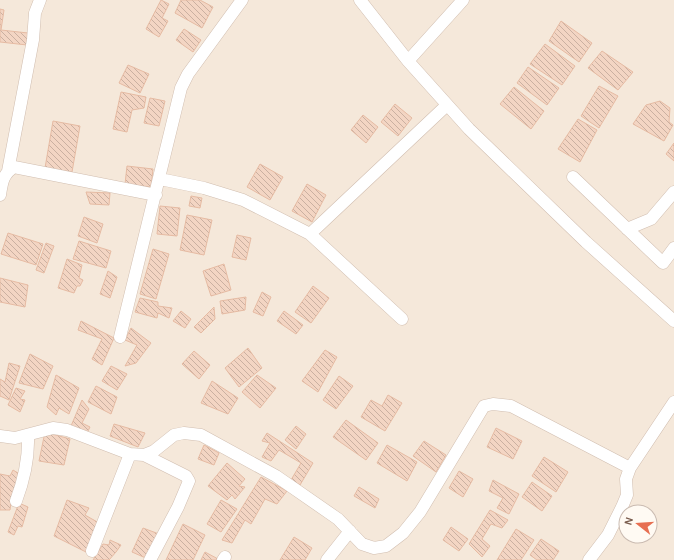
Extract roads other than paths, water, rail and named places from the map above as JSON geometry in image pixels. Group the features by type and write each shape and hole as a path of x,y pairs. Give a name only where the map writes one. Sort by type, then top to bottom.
{"street":[{"path":"8,171 33,40 35,13 40,0"},
{"path":"120,337 160,179 181,88 188,74 242,0"},
{"path":"360,0 408,61 469,129 586,242 674,321"},
{"path":"408,61 463,0"},
{"path":"310,234 447,105"},
{"path":"0,195 3,177 14,167 156,195"},
{"path":"574,177 663,263 674,248"},
{"path":"160,179 204,188 243,200 310,234 402,319"},
{"path":"627,229 651,219 674,192"},
{"path":"589,560 608,535 622,507 627,495 626,479 630,468 674,402"},
{"path":"144,455 154,451 174,435 184,433 201,435 276,476 338,519 362,544 374,548 386,546 403,533 420,512 484,406 493,404 510,406 630,468"},
{"path":"0,436 15,438 41,430 54,428 67,430 130,454 144,455 186,476 189,481 178,507 150,560"},
{"path":"16,502 26,469 28,435"},
{"path":"92,550 130,454"},
{"path":"327,560 350,532"}]}
